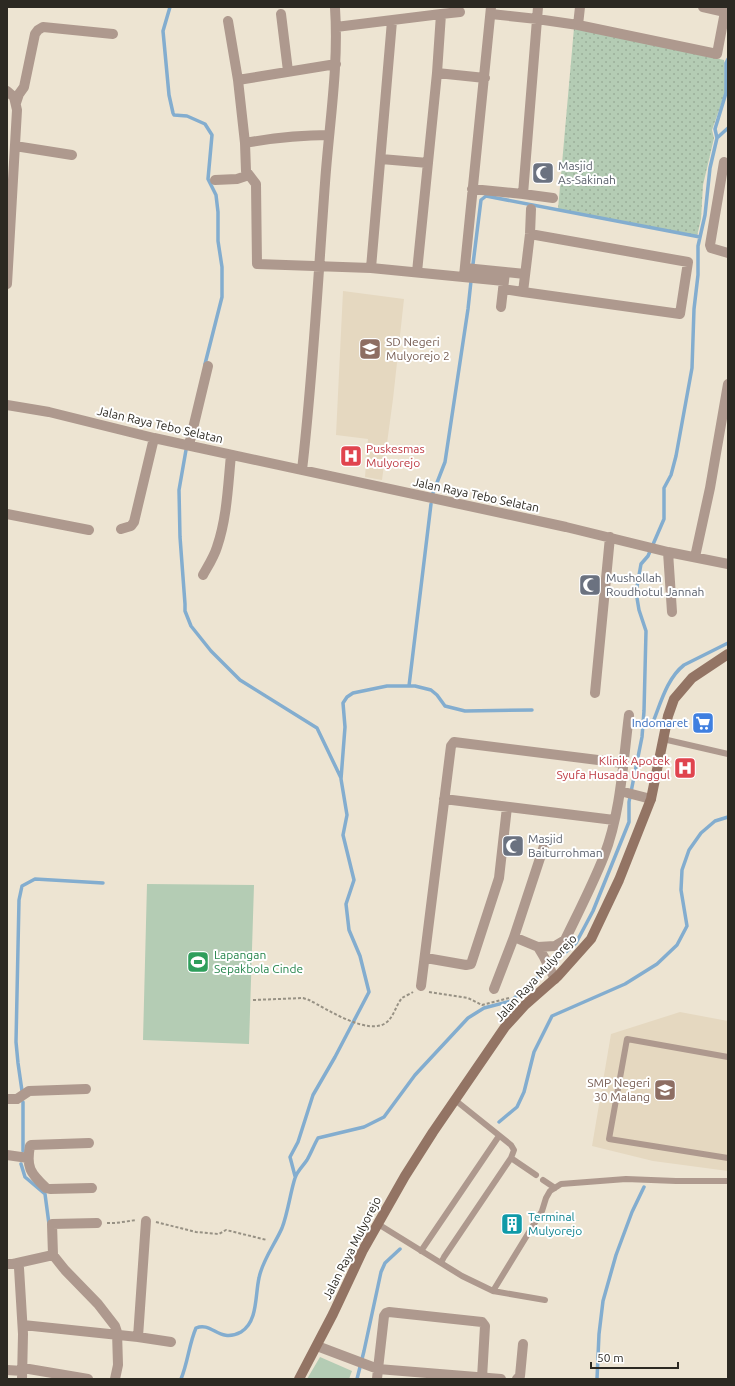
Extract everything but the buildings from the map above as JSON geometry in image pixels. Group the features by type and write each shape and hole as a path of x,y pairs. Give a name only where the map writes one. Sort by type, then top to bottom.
{"main road":[{"name":"Jalan Raya Mulyorejo","path":"299,1379 317,1346 363,1250 405,1176 455,1100 516,1014 552,975 591,939 619,880 651,799 668,716 674,699 680,690 692,678 728,654"}],"street":[{"path":"523,194 538,7"},
{"path":"578,25 580,7"},
{"path":"464,272 491,10 578,25 717,54 725,12 703,7"},
{"path":"302,470 328,135 336,64 335,8"},
{"path":"336,27 460,12"},
{"path":"280,14 288,71"},
{"path":"417,272 437,73 441,14"},
{"path":"371,268 392,20"},
{"path":"228,21 238,80 246,171 256,184 257,264 371,268 417,272 464,272 504,281 523,292 680,314 688,262 530,234"},
{"path":"16,103 19,94 24,87 36,34 40,28 43,27 112,34"},
{"path":"238,80 336,64"},
{"path":"437,73 485,78"},
{"path":"7,91 14,97 17,110 15,146 10,183 7,284"},
{"path":"244,143 284,136 328,135"},
{"path":"15,146 72,156"},
{"path":"381,159 428,163"},
{"path":"724,162 724,192 710,245 713,249 728,253"},
{"path":"215,180 237,179 249,176"},
{"path":"472,189 553,198"},
{"path":"523,292 530,234 531,209"},
{"path":"504,281 525,274"},
{"path":"501,307 504,281"},
{"path":"189,445 208,366"},
{"path":"695,557 710,488 728,384"},
{"name":"Jalan Raya Tebo Selatan","path":"7,405 49,412 154,438 610,537 663,551 728,564"},
{"path":"121,529 131,526 134,522 154,438"},
{"path":"203,575 216,549 224,519 231,455"},
{"path":"7,514 89,530"},
{"path":"595,693 610,537"},
{"path":"663,551 672,612"},
{"path":"514,937 538,948 555,946 565,940 604,856 623,792 622,763 629,715"},
{"path":"420,989 426,958 451,746 454,742 622,763"},
{"path":"623,792 651,799"},
{"path":"444,799 614,820"},
{"path":"426,958 466,965 470,964 472,961 499,878 507,807"},
{"path":"494,989 514,937 544,846"},
{"path":"538,948 552,975"},
{"path":"7,1099 18,1099 29,1091 86,1089"},
{"path":"89,1143 34,1144 30,1146 28,1158 29,1169 46,1188 92,1188"},
{"path":"7,1155 28,1158"},
{"path":"138,1337 146,1221"},
{"path":"98,1223 52,1224 52,1255 98,1304 115,1326 118,1366 115,1379"},
{"path":"12,1264 52,1255"},
{"path":"12,1264 19,1268 23,1325 23,1373"},
{"path":"378,1374 384,1316 389,1312 482,1322 485,1326 482,1378"},
{"path":"23,1325 138,1337 171,1342"},
{"path":"517,1379 520,1376 523,1344"},
{"path":"317,1346 365,1365 378,1374 501,1379"},
{"path":"7,1370 23,1373 88,1379"}],"lane":[{"path":"663,739 728,754"},
{"path":"728,1057 627,1039 609,1139 728,1158"},
{"path":"441,1263 511,1158 514,1150 510,1145 455,1100"},
{"path":"421,1251 499,1136"},
{"path":"511,1158 536,1175"},
{"path":"493,1291 542,1212 546,1198 550,1191 561,1184 626,1179 728,1181"},
{"path":"543,1180 555,1188"},
{"path":"378,1224 462,1276 493,1291 545,1300"}],"path":[{"path":"254,1000 302,998 355,1023 373,1027 388,1022 402,999 420,989 468,998 482,1005 509,998 517,1001"},
{"path":"98,1223 116,1223 134,1220 146,1221 162,1223 196,1232 219,1234 226,1230 267,1240"}],"shaded area":[{"name":"SD Negeri Mulyorejo 2","path":"343,291 404,299 382,480 365,477 368,439 336,435"},
{"name":"SMP Negeri 30 Malang","path":"680,1012 728,1021 728,1171 653,1161 592,1146 611,1034"}],"green space":[{"path":"574,28 724,60 725,93 712,130 714,138 703,185 701,219 697,236 558,209"},
{"name":"Lapangan Sepakbola Cinde","path":"147,884 254,885 249,1044 143,1040"},
{"path":"320,1357 352,1371 349,1379 307,1379"}],"waterway":[{"path":"170,7 163,31 169,95 173,113 174,115 187,116 205,124 212,135 208,179 216,195 218,212 218,241 222,267 222,297 205,364"},
{"path":"181,1379 196,1328 207,1327 221,1334 233,1335 241,1332 250,1322 255,1308 259,1278 263,1265 282,1228 296,1175 307,1160 318,1138 364,1127 384,1117 415,1075 468,1018 484,1008 511,1001 576,943 593,911 629,822 629,802 642,737 644,711 646,631 639,610 636,592 641,564 648,556 664,519 664,488 671,475 676,456 692,368 694,309 698,275 698,246 705,215 710,168 717,138 715,129 726,93 726,63 728,59"},
{"path":"717,138 728,128"},
{"path":"473,264 481,200 486,196 700,237"},
{"path":"433,493 445,462 471,281"},
{"path":"186,450 179,490 180,537 185,611 191,626 211,651 240,680 317,728 341,778"},
{"path":"409,686 431,504"},
{"path":"651,727 664,693 678,671 684,665 728,643"},
{"path":"295,1176 290,1157 298,1142 313,1095 369,992 360,956 349,930 346,904 354,880 343,835 347,815 341,779 345,727 343,703 347,697 353,693 387,686 415,686 431,690 437,695 445,706 465,711 532,710"},
{"path":"499,1122 517,1107 524,1092 534,1052 552,1016 625,984 657,964 677,945 687,926 681,890 682,870 689,850 701,833 715,821 728,817"},
{"path":"22,1091 16,1042 19,900 22,886 35,879 103,883"},
{"path":"502,1014 511,1001"},
{"path":"23,1102 23,1151"},
{"path":"21,1164 25,1177 45,1194 49,1224"},
{"path":"597,1379 599,1334 603,1301 616,1255 632,1212 644,1187"},
{"path":"357,1379 381,1272 385,1263 400,1249"}],"place":[{"name":"Masjid As-Sakinah","path":"543,173"},
{"name":"SD Negeri Mulyorejo 2","path":"370,349"},
{"name":"Puskesmas Mulyorejo","path":"351,456"},
{"name":"Mushollah Roudhotul Jannah","path":"590,585"},
{"name":"Indomaret","path":"703,723"},
{"name":"Klinik Apotek Syufa Husada Unggul","path":"685,768"},
{"name":"Masjid Baiturrohman","path":"513,846"},
{"name":"Lapangan Sepakbola Cinde","path":"198,962"},
{"name":"SMP Negeri 30 Malang","path":"665,1090"},
{"name":"Terminal Mulyorejo","path":"512,1224"}]}
